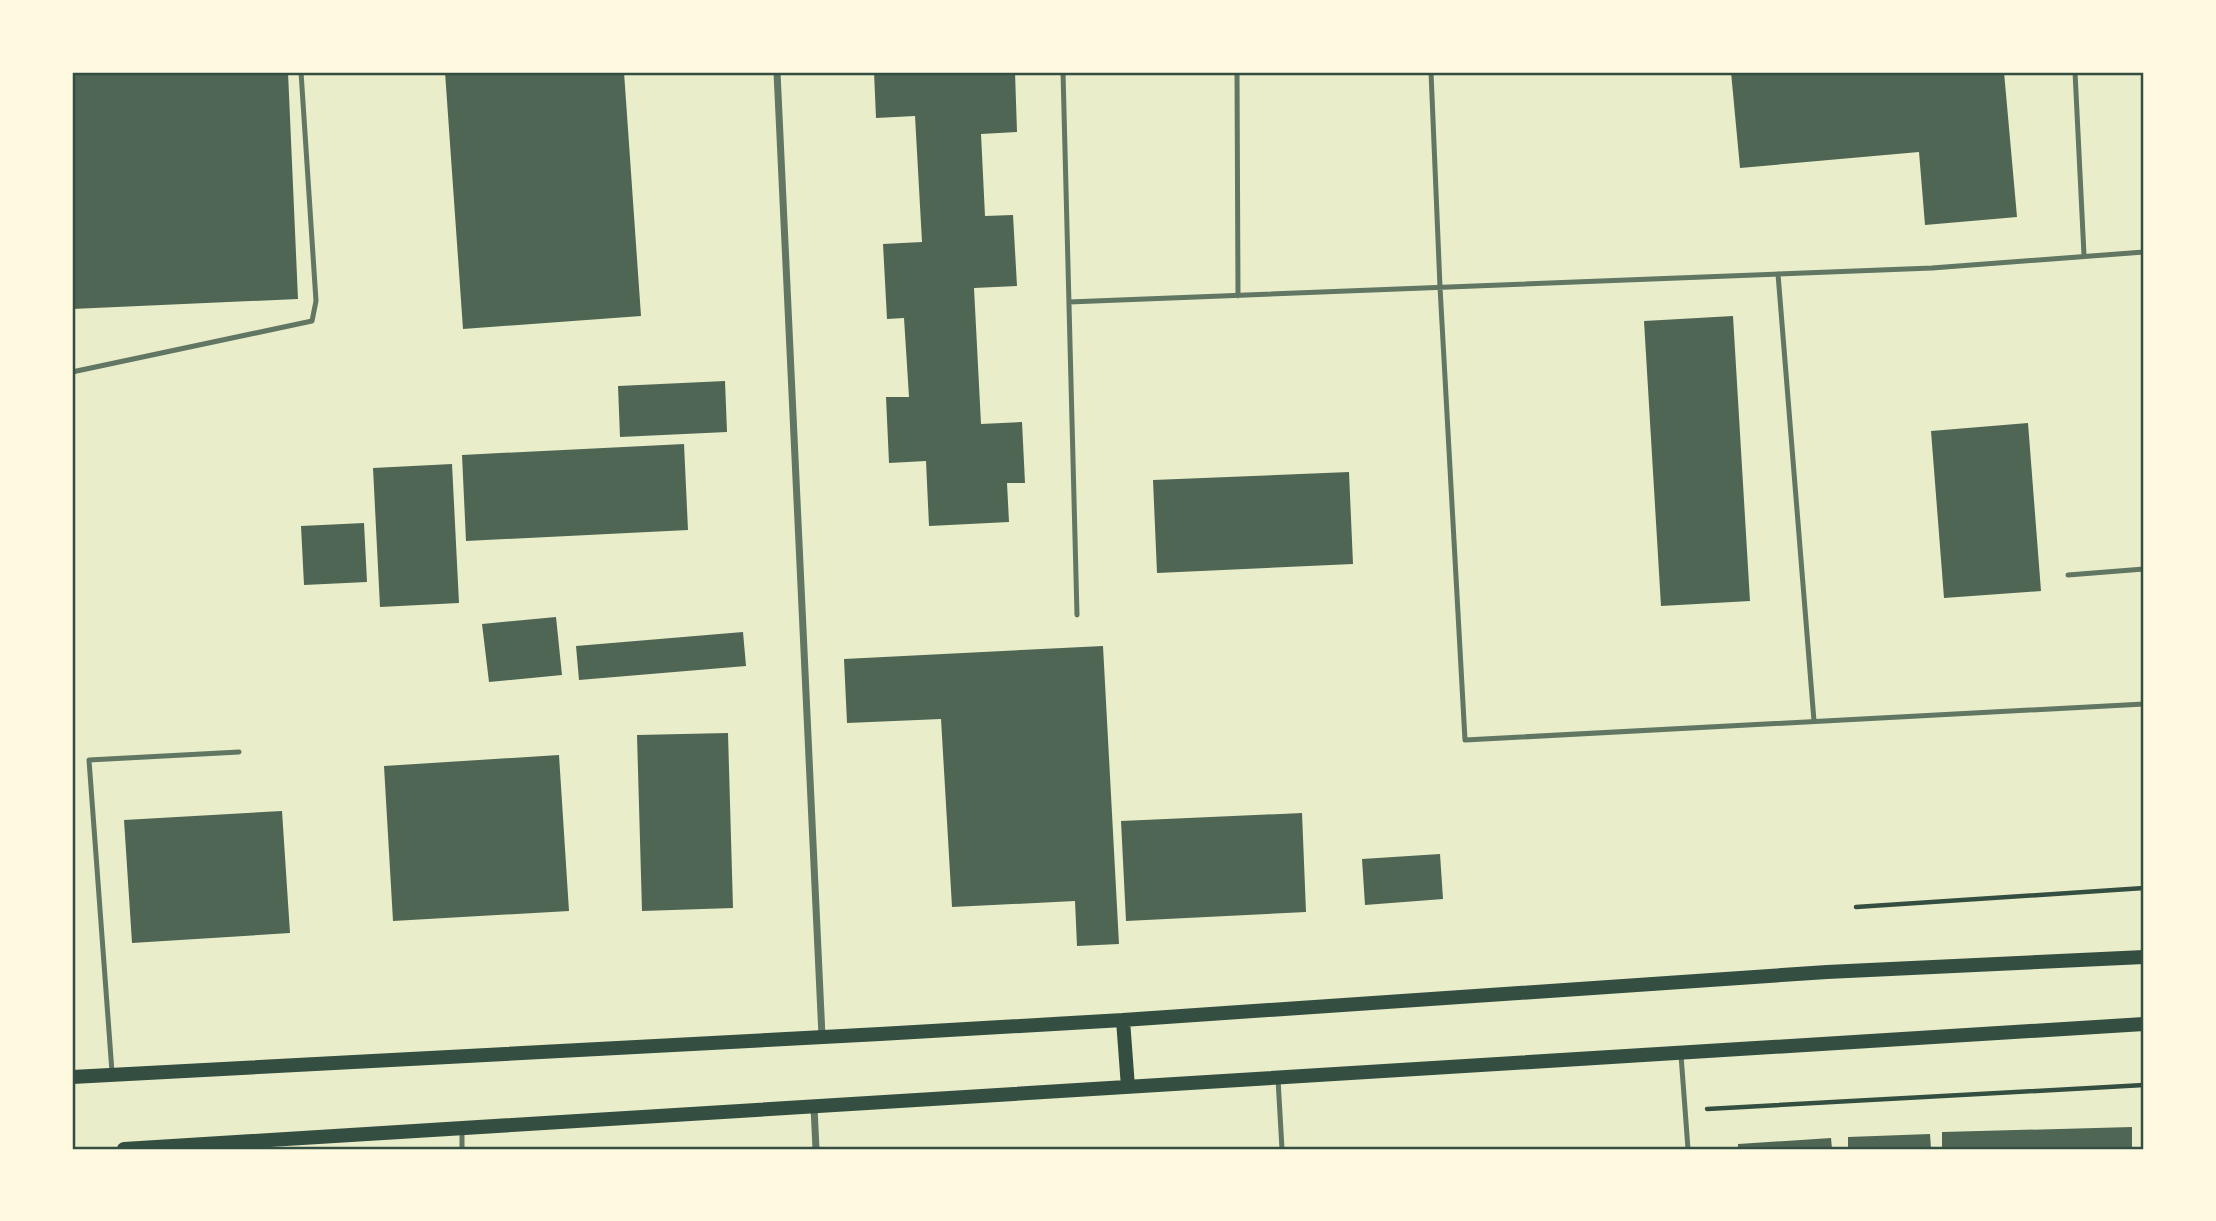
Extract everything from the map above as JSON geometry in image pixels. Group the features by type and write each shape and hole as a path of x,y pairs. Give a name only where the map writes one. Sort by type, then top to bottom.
{"main road":[{"path":"72,1077 1123,1020 1826,972 2144,957"},
{"path":"1123,1020 1128,1087"},
{"path":"124,1149 2144,1024"}],"street":[{"path":"777,72 822,1036"},
{"path":"814,1107 816,1149"}],"lane":[{"path":"72,372 312,321 316,302 301,72"},
{"path":"1063,72 1077,615"},
{"path":"1237,72 1238,296"},
{"path":"1431,72 1465,740 2144,704"},
{"path":"2075,72 2084,255"},
{"path":"1069,302 1933,268 2144,252"},
{"path":"1778,274 1814,721"},
{"path":"2068,575 2144,569"},
{"path":"112,1074 89,761 239,752"},
{"path":"1681,1053 1688,1149"},
{"path":"1278,1078 1282,1149"},
{"path":"461,1149 462,1128"}],"path":[{"path":"1856,907 2144,888"},
{"path":"1685,1110 2144,1085"}],"building":[{"path":"72,72 288,72 298,299 72,309"},
{"path":"445,72 624,72 641,316 463,329"},
{"path":"874,72 1015,72 1017,132 981,134 985,216 1013,215 1017,286 974,288 981,424 1022,422 1025,483 1007,483 1009,522 929,526 926,461 889,463 886,397 909,397 904,318 887,319 883,244 922,242 915,116 876,118"},
{"path":"1731,72 2004,72 2017,217 1925,225 1919,152 1740,168"},
{"path":"1733,316 1750,601 1661,606 1644,321"},
{"path":"725,381 727,432 620,437 618,386"},
{"path":"2028,423 2041,591 1944,598 1931,431"},
{"path":"684,444 688,530 466,541 462,455"},
{"path":"452,464 459,603 380,607 373,468"},
{"path":"1349,472 1353,564 1157,573 1153,480"},
{"path":"364,523 367,582 304,585 301,526"},
{"path":"556,617 562,675 489,682 482,624"},
{"path":"743,632 746,666 579,680 576,646"},
{"path":"1103,646 1119,944 1077,946 1075,901 952,907 941,719 847,723 844,659"},
{"path":"728,733 733,908 642,911 637,735"},
{"path":"559,755 569,911 393,921 384,766"},
{"path":"282,811 290,933 132,943 124,820"},
{"path":"1302,813 1306,912 1126,921 1121,821"},
{"path":"1440,854 1443,899 1365,905 1362,859"},
{"path":"2132,1127 2132,1149 1942,1149 1942,1132"},
{"path":"1930,1134 1931,1149 1848,1149 1848,1137"},
{"path":"1831,1138 1832,1149 1738,1149 1738,1144"}]}
